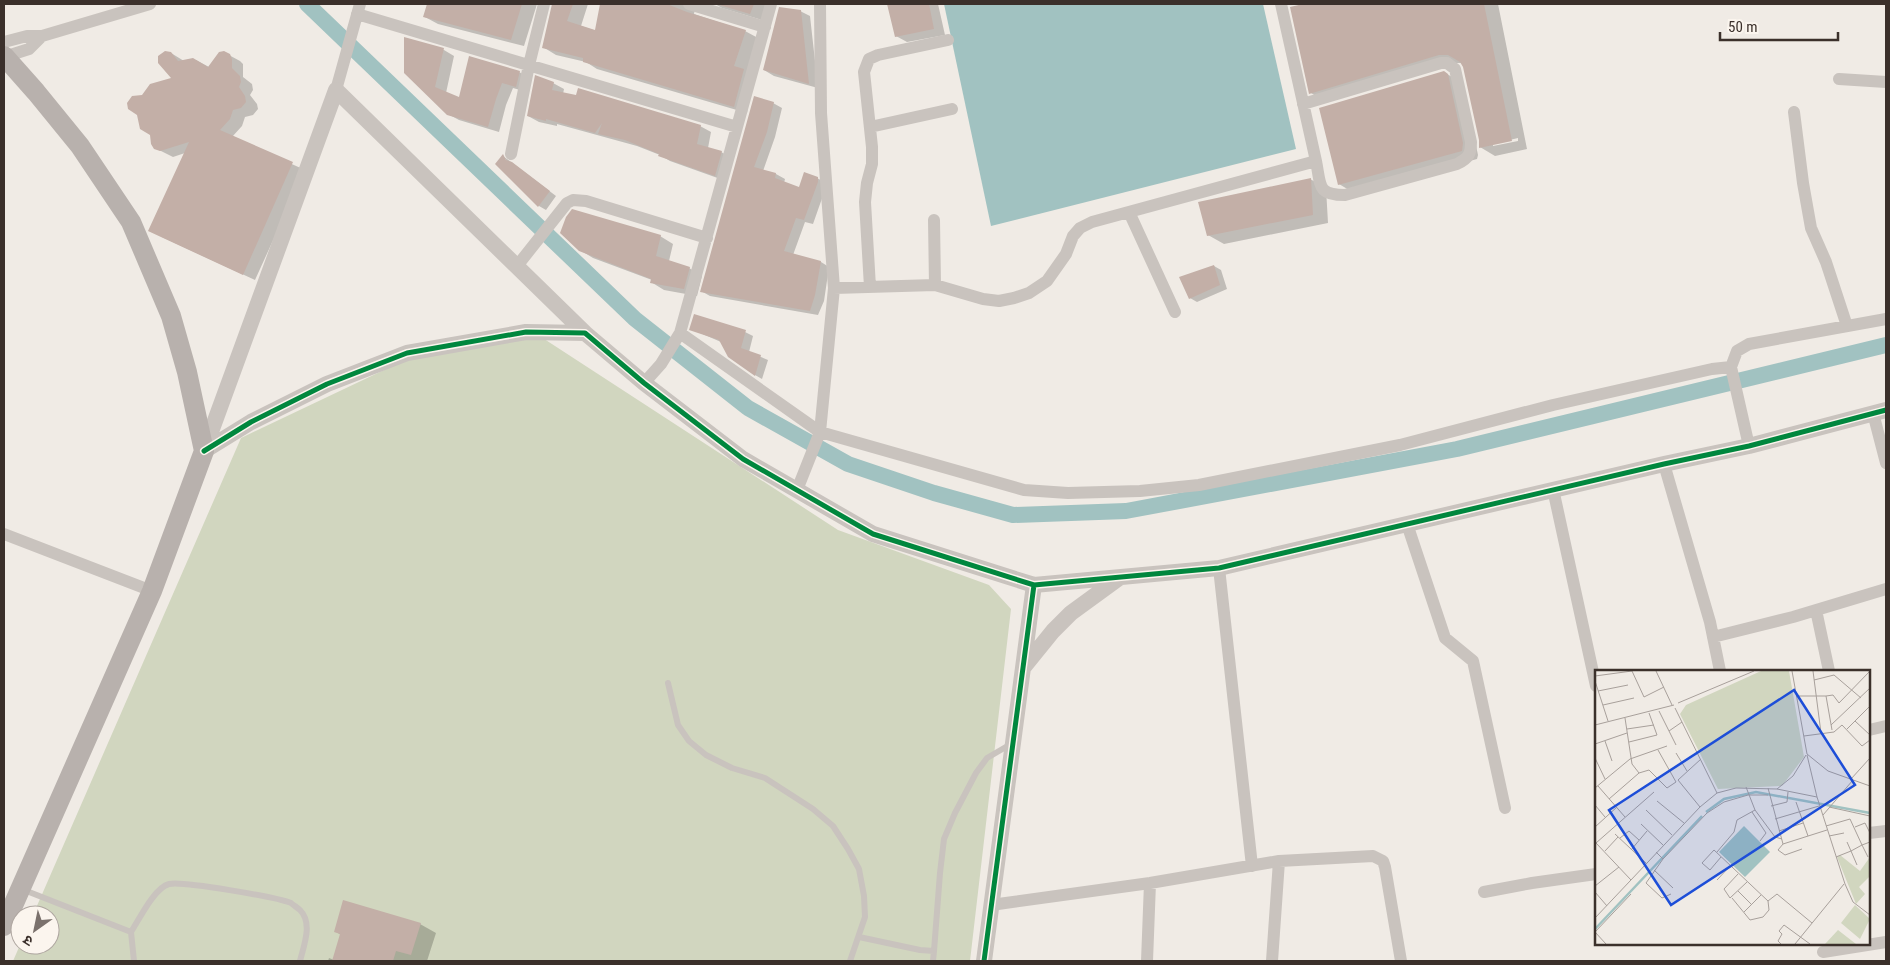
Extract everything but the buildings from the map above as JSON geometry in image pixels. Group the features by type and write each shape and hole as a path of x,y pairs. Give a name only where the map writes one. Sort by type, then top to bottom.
{"main road":[{"path":"4,56 80,146 131,222 171,316 187,372 204,451 152,591 5,919"}],"street":[{"path":"4,42 27,36 42,36 150,4"},
{"path":"510,154 544,4"},
{"path":"689,4 765,27"},
{"path":"644,383 661,364 678,337 771,4"},
{"path":"797,490 818,437 834,288 821,113 820,4"},
{"path":"1282,4 1303,104 1316,161 1325,192 1330,195 1345,195 1457,164 1469,157 1471,152 1471,142 1455,69 1447,63 1441,63 1303,104"},
{"path":"204,451 336,90 358,9 529,65 737,126"},
{"path":"4,56 29,49 42,36"},
{"path":"870,287 865,202 872,164 864,72 870,60 878,56 948,40"},
{"path":"1839,79 1886,82"},
{"path":"336,90 585,333 644,383 743,459 873,534 1034,585 1219,568 1553,489 1749,446 1880,411 1886,464"},
{"path":"870,127 952,109"},
{"path":"1794,112 1811,228 1826,262 1847,326"},
{"path":"834,288 935,285 983,299 999,301 1029,293 1047,281 1066,254 1073,236 1080,228 1092,222 1316,161"},
{"path":"517,266 532,244 567,202 573,200 586,201 707,238"},
{"path":"1129,212 1174,312"},
{"path":"934,220 935,285"},
{"path":"1749,446 1733,373 1737,350 1749,344 1886,318"},
{"path":"204,451 251,422 327,384 407,353 526,332 585,333"},
{"path":"678,337 818,437 1024,490 1068,493 1140,491 1200,485 1400,446 1554,405 1712,368 1733,373"},
{"path":"1664,464 1713,637 1720,670"},
{"path":"1553,489 1595,681"},
{"path":"1407,524 1445,638 1473,661 1505,808"},
{"path":"4,534 152,591"},
{"path":"1219,568 1252,866"},
{"path":"1022,669 1053,631 1071,613 1121,577"},
{"path":"984,961 1034,585"},
{"path":"1713,637 1816,610 1886,589"},
{"path":"1816,610 1829,670"},
{"path":"1870,730 1886,726"},
{"path":"1870,833 1886,831"},
{"path":"991,905 1150,883 1279,861 1373,856 1383,861 1385,867 1400,961"},
{"path":"1272,961 1279,861"},
{"path":"1484,892 1532,882 1595,874"},
{"path":"1147,961 1150,883"},
{"path":"1870,945 1886,942"},
{"path":"1824,952 1867,945"}],"lane":[{"path":"668,684 678,725 689,741 706,754 732,768 764,778 813,809 833,826 859,869 864,896 865,917 850,961"},
{"path":"933,961 944,839 955,812 981,766 987,758 1012,744"},
{"path":"134,961 131,932 156,894 168,884 184,884 291,903 300,910 307,922 300,961"},
{"path":"20,889 131,932"},
{"path":"859,937 934,952"}],"green space":[{"path":"535,333 838,530 989,585 1011,609 970,961 13,961 16,955 60,955 60,905 37,905 241,438 403,361"}],"water":[{"path":"944,4 1263,4 1296,149 991,226"}],"waterway":[{"path":"307,4 635,319 748,408 848,464 934,493 1013,515 1126,511 1457,449 1886,345"}],"cycle path":[{"path":"204,451 251,422 327,384 407,353 526,332 585,333 644,383 743,459 873,534 1034,585"},
{"path":"984,961 1034,585 1219,568 1664,464 1749,446 1886,410"}]}
